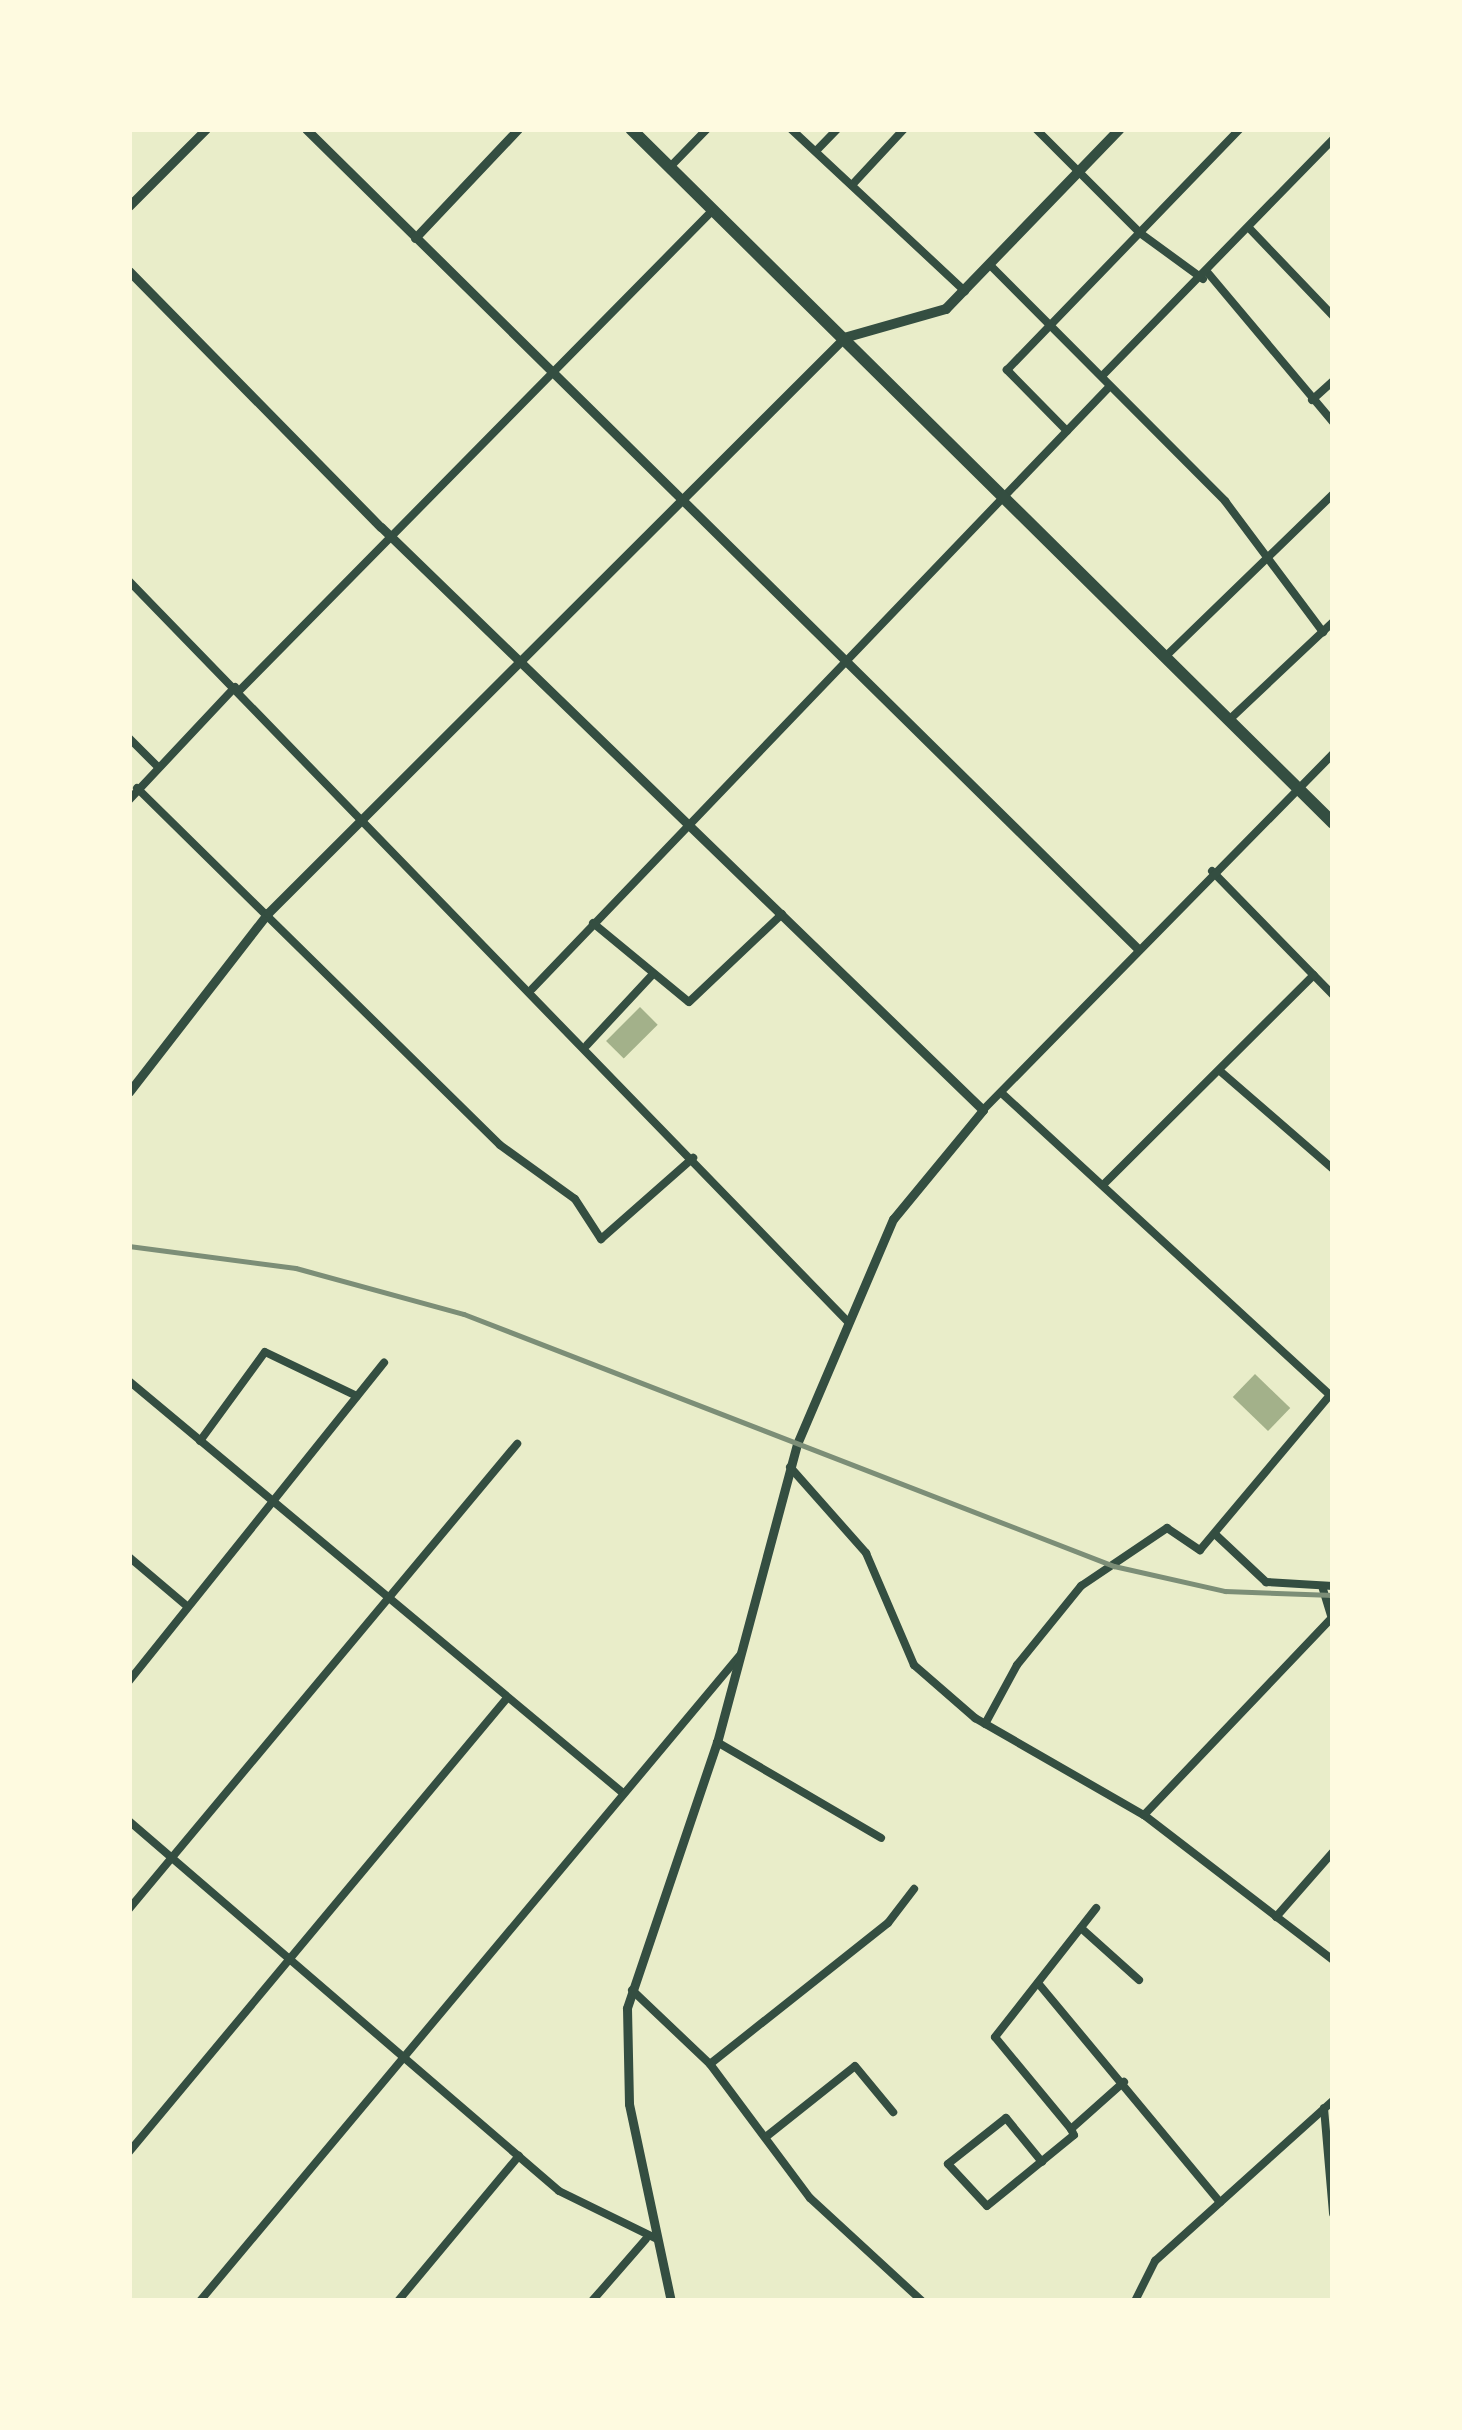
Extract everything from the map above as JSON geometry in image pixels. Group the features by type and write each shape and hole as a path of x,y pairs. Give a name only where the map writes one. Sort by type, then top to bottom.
{"main road":[{"path":"631,129 1333,823"},
{"path":"844,338 926,319 966,292 1120,129"}],"street":[{"path":"129,206 206,129"},
{"path":"306,129 1137,948"},
{"path":"415,238 518,129"},
{"path":"669,167 706,129"},
{"path":"791,129 966,292"},
{"path":"816,152 837,129"},
{"path":"852,184 904,129"},
{"path":"1036,129 1140,233 1206,276 1333,422"},
{"path":"1067,431 1007,370 1240,129"},
{"path":"1104,374 1206,276 1333,139"},
{"path":"129,800 713,210"},
{"path":"1250,229 1333,316"},
{"path":"991,266 1104,374 1110,386 1225,501 1323,632"},
{"path":"129,271 983,1110"},
{"path":"129,1092 268,913 844,338"},
{"path":"1312,400 1333,381"},
{"path":"532,988 1110,386"},
{"path":"1165,657 1333,494"},
{"path":"131,587 532,988 849,1323"},
{"path":"1228,720 1333,622"},
{"path":"129,738 158,766"},
{"path":"671,2301 651,2239 629,2104 632,1990 717,1742 789,1466 849,1323 903,1203 983,1110 1137,948 1333,754"},
{"path":"137,788 500,1145 575,1198 601,1239 693,1158"},
{"path":"1212,871 1333,995"},
{"path":"593,923 683,1002 695,1001 782,914"},
{"path":"587,1046 653,974"},
{"path":"1104,1184 1315,975"},
{"path":"1220,1071 1333,1169"},
{"path":"985,1724 1017,1665 1115,1557 1167,1528 1199,1550 1330,1395 1001,1092"},
{"path":"200,1441 266,1352 357,1396"},
{"path":"129,1681 384,1363"},
{"path":"130,1385 623,1793"},
{"path":"129,1910 392,1601 517,1444"},
{"path":"789,1466 866,1553 914,1665 985,1724 1144,1815 1333,1960"},
{"path":"1144,1815 1332,1622 1328,1586 1266,1582 1216,1534"},
{"path":"129,1557 188,1607"},
{"path":"200,2301 742,1653"},
{"path":"129,2152 507,1698"},
{"path":"717,1742 881,1838"},
{"path":"129,1821 574,2202 651,2239"},
{"path":"1276,1917 1333,1852"},
{"path":"710,2064 888,1923 914,1889"},
{"path":"1042,2162 1006,2118 949,2164 987,2206 1074,2135 995,2037 1096,1908"},
{"path":"1081,1928 1139,1981"},
{"path":"1039,1982 1220,2202"},
{"path":"632,1990 710,2064 810,2198 922,2301"},
{"path":"766,2137 855,2066 893,2112"},
{"path":"1071,2129 1124,2082"},
{"path":"1135,2301 1155,2261 1333,2101"},
{"path":"1324,2108 1333,2214"},
{"path":"398,2301 519,2156"},
{"path":"592,2301 651,2239"}],"shaded area":[{"path":"640,1007 658,1025 624,1059 606,1041"},
{"path":"1255,1374 1290,1408 1268,1431 1233,1397"}],"railway":[{"path":"129,1246 296,1268 464,1314 1114,1566 1225,1591 1333,1595"}]}
